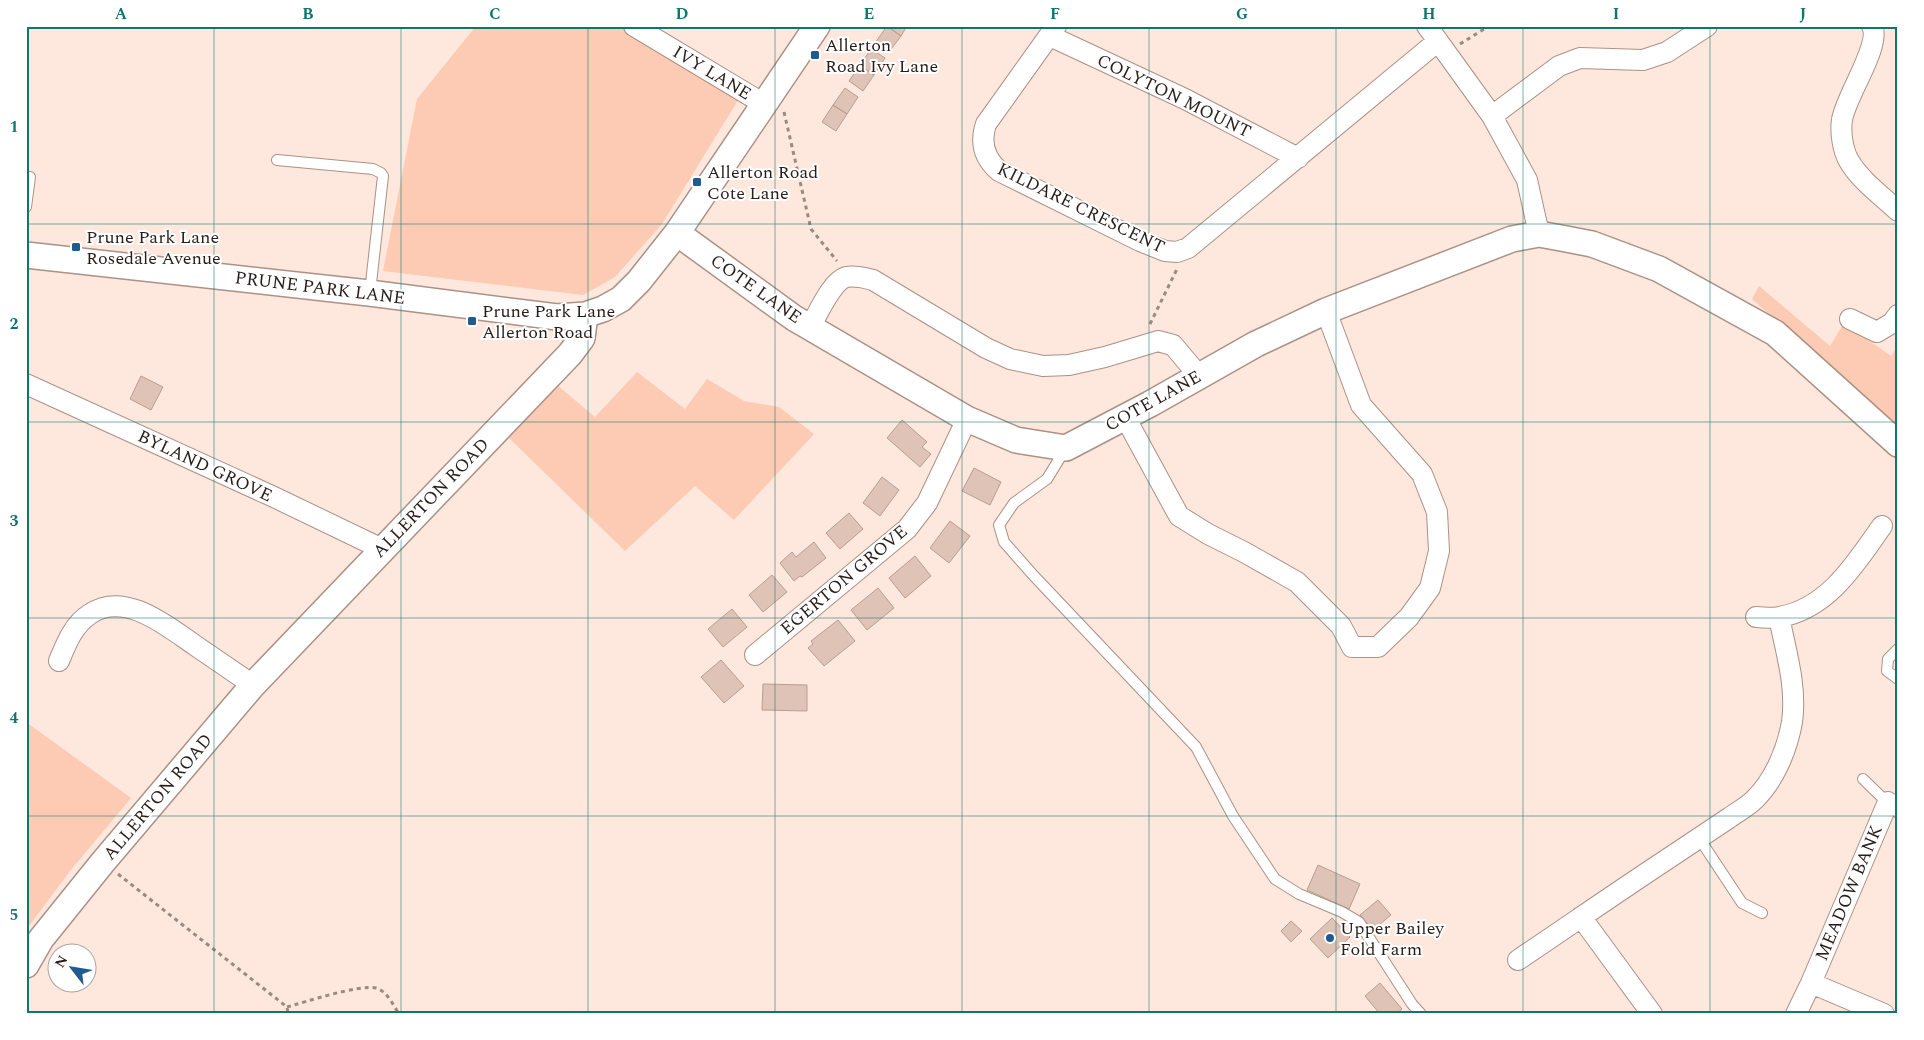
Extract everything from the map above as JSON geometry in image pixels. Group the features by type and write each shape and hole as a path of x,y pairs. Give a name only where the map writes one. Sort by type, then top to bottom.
{"street":[{"name":"IVY LANE","path":"634,26 771,94"},
{"path":"585,315 621,299 656,261 817,26"},
{"path":"1492,116 1559,66 1580,58 1643,60 1667,52 1707,26"},
{"path":"1872,26 1874,30 1873,42 1868,58 1852,90 1842,120 1843,142 1848,159 1854,169 1898,211"},
{"name":"KILDARE CRESCENT","path":"1053,31 986,124 983,139 984,148 992,164 998,171 1140,241 1171,252 1188,248 1437,40"},
{"name":"COLYTON MOUNT","path":"1053,31 1298,158"},
{"path":"1437,40 1492,116 1528,180 1539,234"},
{"name":"COTE LANE","path":"676,233 794,318 967,419 1016,440 1066,448 1256,344 1326,311 1512,239 1539,234 1592,244 1659,268 1775,333 1898,444"},
{"name":"PRUNE PARK LANE","path":"28,259 370,293 556,317 585,315"},
{"path":"810,327 829,293 845,278 858,276 874,280 986,348 1010,359 1043,366 1069,365 1105,357 1158,340 1173,345 1199,376"},
{"path":"1125,417 1179,516 1208,534 1297,582 1341,626 1352,647 1378,646 1409,617 1430,588 1438,552 1437,512 1422,474 1362,405 1326,311"},
{"name":"ALLERTON ROAD","path":"26,965 41,939 103,862 253,685 570,354 582,338 585,315"},
{"path":"1850,319 1877,332 1892,323 1898,315"},
{"name":"BYLAND GROVE","path":"26,384 274,497 382,549"},
{"name":"EGERTON GROVE","path":"755,655 907,529 927,503 967,419"},
{"path":"1756,617 1779,618 1823,598 1850,570 1882,526"},
{"path":"59,661 71,633 90,614 109,606 133,609 154,618 253,685"},
{"path":"1518,960 1753,801 1774,772 1787,741 1791,724 1793,690 1779,618"},
{"name":"MEADOW BANK","path":"1796,1014 1893,808"},
{"path":"1581,917 1652,1014"},
{"path":"1811,984 1884,1014"}],"lane":[{"path":"277,160 373,169 381,173 383,176 370,293"},
{"path":"26,207 30,177"},
{"path":"1066,448 1047,479 1014,503 999,524 1004,542 1196,747 1233,816 1275,880 1298,894 1342,912 1359,922 1421,1014"},
{"path":"1898,649 1888,659 1887,671 1898,679"},
{"path":"1863,779 1893,808"},
{"path":"1699,838 1742,903 1762,913"}],"path":[{"path":"1437,40 1489,26"},
{"path":"771,94 811,229 850,277"},
{"path":"1138,347 1188,248"},
{"path":"103,862 287,1007 288,1014"},
{"path":"287,1007 327,995 364,988 375,988 389,998 399,1014"}],"shaded area":[{"path":"476,26 621,26 740,97 662,224 615,277 583,295 383,271 417,99"},
{"path":"1759,286 1830,346 1844,323 1891,356 1898,345 1898,429 1752,299"},
{"path":"637,372 685,409 707,379 744,401 779,407 814,434 734,520 695,486 625,551 507,436 557,385 595,417"},
{"path":"26,722 131,798 70,871 26,930"}],"building":[{"path":"887,26 907,26 901,36"},
{"path":"887,26 901,36 889,52 875,43"},
{"path":"871,49 885,58 874,75 860,65"},
{"path":"860,65 874,75 863,91 849,81"},
{"path":"845,88 858,97 847,114 833,105"},
{"path":"833,105 847,114 836,131 822,122"},
{"path":"141,376 163,387 151,410 130,399"},
{"path":"902,420 927,442 922,447 931,454 920,467 887,438"},
{"path":"974,468 1001,482 990,505 962,491"},
{"path":"882,477 899,490 880,516 863,503"},
{"path":"849,513 863,529 840,549 826,533"},
{"path":"950,521 970,536 949,563 930,548"},
{"path":"814,542 826,558 794,581 780,563 792,552 796,557"},
{"path":"915,556 931,576 905,598 889,578"},
{"path":"772,575 787,592 763,612 749,595"},
{"path":"878,588 894,608 867,630 851,610"},
{"path":"732,609 747,627 723,647 708,629"},
{"path":"838,620 855,641 824,666 808,648 813,644 811,641"},
{"path":"721,660 744,686 724,703 701,677"},
{"path":"763,684 807,685 807,711 762,710"},
{"path":"1318,865 1360,884 1349,909 1307,890"},
{"path":"1378,900 1391,915 1373,930 1360,915"},
{"name":"Upper Bailey Fold Farm","path":"1332,918 1350,937 1328,958 1310,939"},
{"path":"1291,921 1302,931 1291,942 1281,931"},
{"path":"1380,983 1402,1009 1396,1014 1380,1014 1365,996"}],"place":[{"name":"Allerton Road Ivy Lane","path":"815,55"},
{"name":"Allerton Road Cote Lane","path":"697,182"},
{"name":"Prune Park Lane Rosedale Avenue","path":"76,247"},
{"name":"Prune Park Lane Allerton Road","path":"472,321"},
{"name":"Upper Bailey Fold Farm","path":"1330,938"}]}
